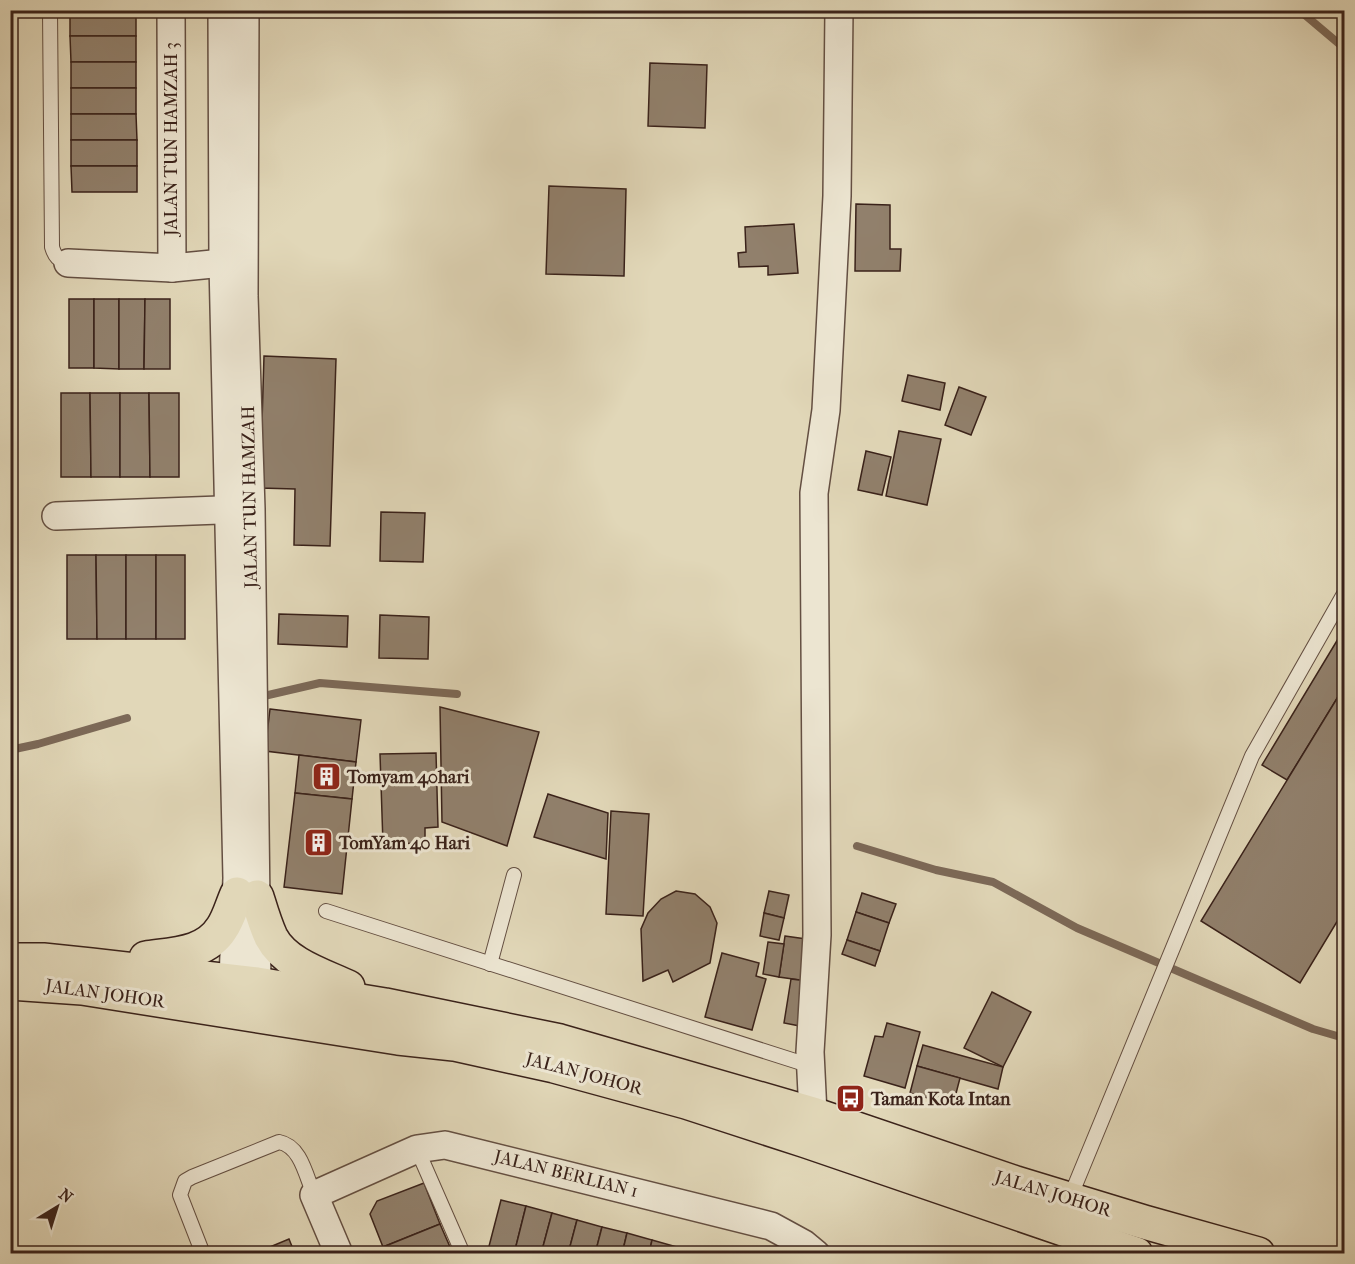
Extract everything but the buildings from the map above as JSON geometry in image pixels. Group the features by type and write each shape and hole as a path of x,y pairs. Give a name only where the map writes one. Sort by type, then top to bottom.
{"highway":[{"path":"91,964 186,953 207,944 217,936 247,895 272,939 296,961 314,972 385,1005"},
{"name":"JALAN JOHOR","path":"10,960 91,964 385,1005 560,1041 813,1113 1069,1200 1258,1254"},
{"name":"JALAN JOHOR","path":"10,983 82,988 321,1026 454,1044 554,1066 621,1083 806,1141 1136,1254"},
{"path":"154,1000 198,995 223,996 245,986 254,1000 284,1009 321,1026"}],"street":[{"name":"JALAN TUN HAMZAH 3","path":"171,10 172,268"},
{"name":"JALAN TUN HAMZAH","path":"222,10 234,263 247,895 245,986"},
{"name":"JALAN TUN HAMZAH","path":"234,263 245,10"},
{"path":"813,1113 811,1066 817,935 814,493 826,410 837,196 838,10"},
{"path":"68,263 172,268 234,263"},
{"path":"56,516 239,509"},
{"name":"JALAN BERLIAN 1","path":"314,1195 417,1149 445,1145 771,1226 804,1244 816,1254"},
{"path":"314,1195 339,1254"}],"lane":[{"path":"50,10 52,247 54,255 60,261 68,263"},
{"path":"1069,1200 1252,756 1344,594"},
{"path":"490,964 514,875"},
{"path":"326,911 811,1066"},
{"path":"203,1254 180,1195 185,1181 192,1177 279,1142 286,1143 297,1154 314,1195"},
{"path":"417,1149 463,1254"}],"waterway":[{"path":"1299,10 1344,48"},
{"path":"264,696 320,683 457,694"},
{"path":"10,750 127,718"},
{"path":"857,846 936,870 993,882 1077,928 1313,1029 1344,1038"}],"place":[{"name":"Tomyam 40hari","path":"326,777"},
{"name":"TomYam 40 Hari","path":"318,843"},
{"name":"Taman Kota Intan","path":"850,1099"}]}
